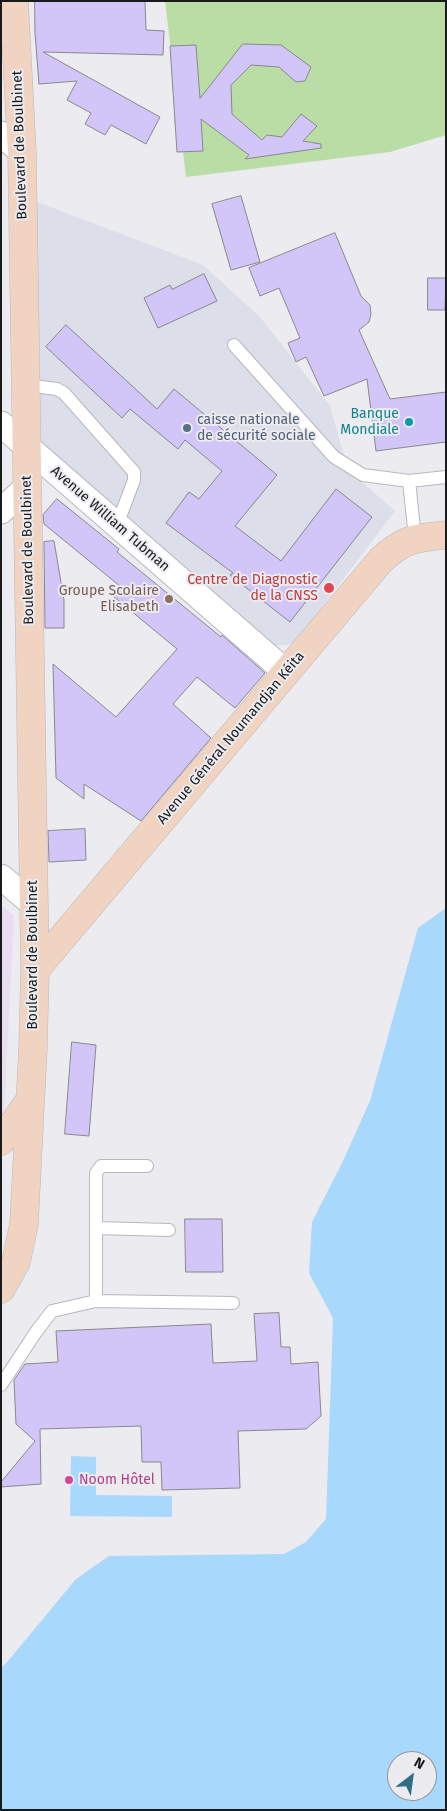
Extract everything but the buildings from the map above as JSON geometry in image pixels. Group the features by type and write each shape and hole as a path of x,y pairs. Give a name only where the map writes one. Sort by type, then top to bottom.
{"main road":[{"name":"Boulevard de Boulbinet","path":"1,1289 8,1252 24,1224 35,970 22,152 14,1"},
{"name":"Avenue Général Noumandjan Kéita","path":"35,970 381,560 396,547 416,538 446,535"},
{"path":"1,1140 6,1136 30,1099"}],"street":[{"path":"1,134 22,152"},
{"name":"Avenue William Tubman","path":"1,424 287,673"},
{"path":"1,511 26,487"},
{"path":"1,877 33,904"}],"lane":[{"path":"234,345 334,457 363,475 409,481 446,477"},
{"path":"25,385 57,389 64,393 134,472 134,480 117,525"},
{"path":"409,481 416,538"},
{"path":"96,1301 96,1173 101,1166 147,1166"},
{"path":"96,1228 169,1230"},
{"path":"1,1385 52,1311 96,1301 233,1303"}],"shaded area":[{"name":"caisse nationale de sécurité sociale","path":"27,198 203,265 260,317 330,406 348,470 395,511 294,644 272,646 37,449"},
{"path":"1,905 14,916 1,1173"}],"green space":[{"path":"165,1 446,1 446,135 390,152 186,177"}],"water":[{"path":"446,908 446,1810 1,1810 1,1668 76,1579 109,1556 284,1554 306,1542 326,1519 333,1318 309,1273 312,1222 343,1161 370,1101 418,928"},
{"path":"71,1456 96,1457 96,1495 172,1496 172,1517 70,1516"}],"place":[{"name":"Banque Mondiale","path":"409,422"},
{"name":"caisse nationale de sécurité sociale","path":"187,428"},
{"name":"Centre de Diagnostic de la CNSS","path":"329,588"},
{"name":"Groupe Scolaire Elisabeth","path":"169,599"},
{"name":"Noom Hôtel","path":"69,1480"}]}
